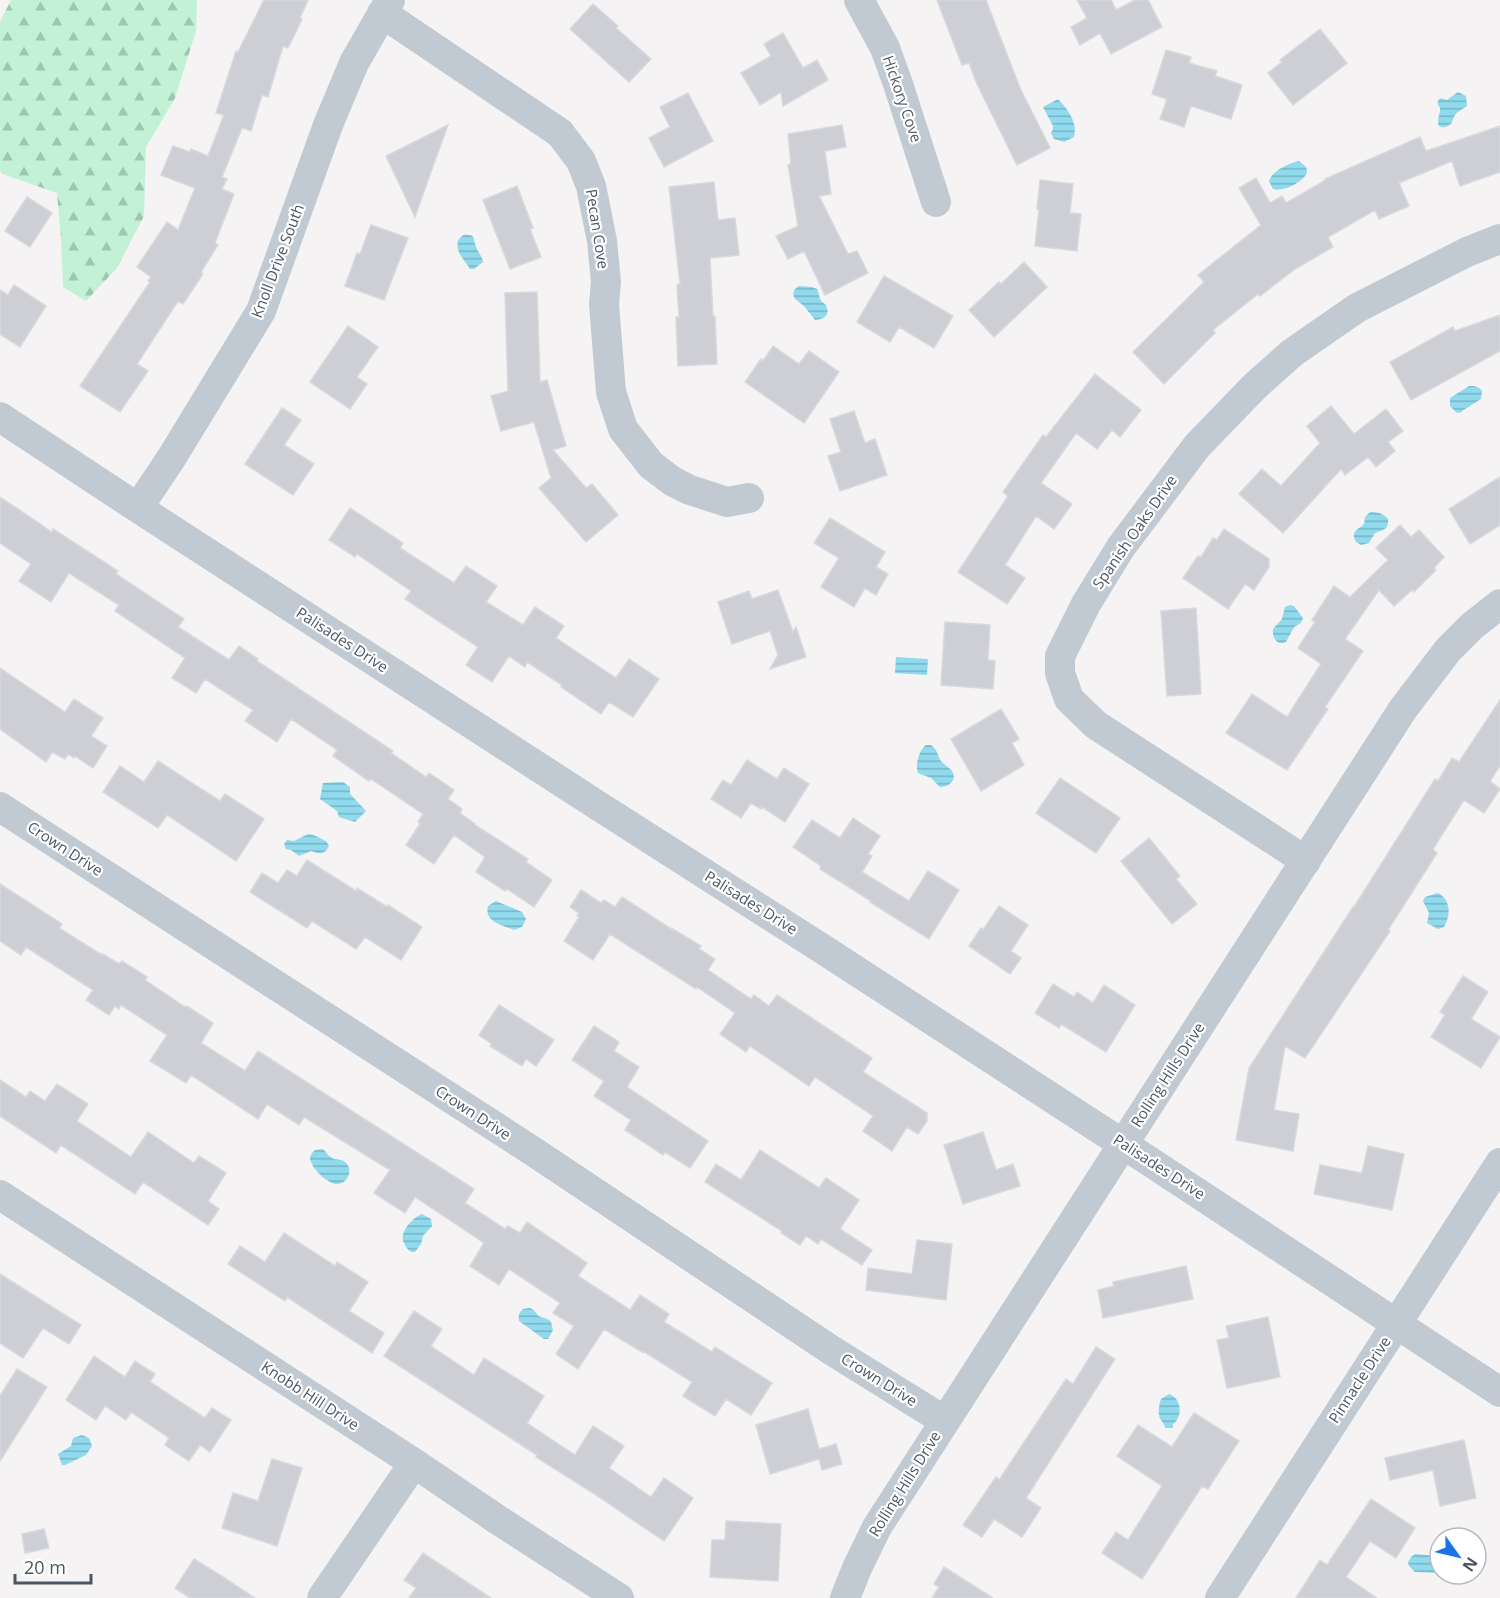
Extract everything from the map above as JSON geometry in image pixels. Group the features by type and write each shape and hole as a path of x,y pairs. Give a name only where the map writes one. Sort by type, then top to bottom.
{"street":[{"name":"Hickory Cove","path":"859,0 885,48 936,202"},
{"name":"Pecan Cove","path":"386,7 560,133 581,161 591,186 602,241 611,392 623,429 651,465 672,481 690,490 727,502 749,498"},
{"name":"Knoll Drive South","path":"138,508 261,312 328,125 354,63 386,7"},
{"name":"Spanish Oaks Drive","path":"1306,861 1096,725 1069,699 1060,673 1060,656 1086,603 1121,547 1197,446 1255,386 1292,353 1357,308 1467,252 1500,240"},
{"name":"Palisades Drive","path":"0,417 586,799 840,960 1500,1392"},
{"name":"Rolling Hills Drive","path":"845,1598 877,1527 1403,709 1449,650 1472,626 1500,604"},
{"name":"Crown Drive","path":"0,807 528,1148 831,1350 945,1421"},
{"name":"Pinnacle Drive","path":"1220,1598 1500,1163"},
{"name":"Knobb Hill Drive","path":"0,1195 619,1598"},
{"path":"322,1598 414,1463"}],"green space":[{"path":"11,0 197,0 196,31 175,98 146,147 144,216 117,268 86,301 63,287 57,193 2,174 0,171 0,22"}],"water":[{"path":"1458,92 1466,96 1467,106 1456,114 1450,125 1440,127 1438,101 1440,98 1447,100"},
{"path":"1058,99 1069,112 1075,126 1074,137 1064,142 1054,139 1051,133 1053,126 1043,107"},
{"path":"1299,161 1306,167 1306,175 1295,184 1277,190 1273,189 1269,181 1271,177 1277,171"},
{"path":"463,235 473,237 483,262 474,269 470,269 458,249 458,240"},
{"path":"799,286 817,289 828,311 824,317 815,320 795,299 794,292"},
{"path":"1469,386 1481,389 1481,399 1457,413 1450,406 1450,398"},
{"path":"1370,512 1384,515 1388,519 1388,525 1375,533 1369,543 1361,545 1356,542 1354,533 1364,524 1365,517"},
{"path":"1294,606 1303,618 1301,623 1294,627 1286,642 1280,643 1274,638 1273,629 1282,619 1285,607"},
{"path":"896,657 928,659 927,675 895,673"},
{"path":"926,745 933,747 941,761 952,771 954,778 949,785 940,787 931,778 918,773 918,758"},
{"path":"343,782 350,787 350,794 366,811 355,822 339,817 337,811 320,799 323,783"},
{"path":"308,834 326,841 329,846 326,851 319,853 311,851 299,856 286,849 284,844 287,840 294,841"},
{"path":"1438,893 1445,900 1449,913 1444,927 1438,929 1427,923 1429,913 1423,901 1425,897"},
{"path":"496,901 522,912 526,919 522,927 514,930 491,919 487,911 488,906"},
{"path":"323,1149 329,1156 342,1160 349,1167 346,1180 340,1184 321,1176 313,1165 310,1158 312,1153"},
{"path":"422,1214 431,1219 432,1226 423,1236 415,1252 411,1252 403,1241 404,1231 414,1219"},
{"path":"529,1308 551,1322 553,1330 548,1339 544,1339 519,1321 523,1309"},
{"path":"1169,1394 1177,1399 1180,1412 1173,1428 1165,1428 1159,1415 1159,1407 1161,1399"},
{"path":"82,1435 89,1438 92,1446 86,1455 62,1465 58,1454 71,1446 73,1438"},
{"path":"1415,1554 1428,1555 1428,1573 1415,1572 1409,1566 1408,1562"}],"building":[{"path":"264,0 308,0 288,48 283,46 268,97 262,95 251,131 242,128 222,177 227,179 222,189 234,194 215,243 218,245 201,272 203,274 183,304 178,301 137,364 148,371 120,412 80,386 150,282 148,281 151,277 137,267 167,222 178,230 195,188 161,175 173,146 190,152 191,149 208,156 224,115 216,113 236,51 238,52"},
{"path":"937,0 986,0 1020,88 1050,148 1017,165 969,63 962,65"},
{"path":"1077,0 1111,0 1116,10 1135,0 1148,0 1162,27 1111,54 1100,33 1080,45 1071,27 1087,18"},
{"path":"593,4 651,59 629,82 570,29"},
{"path":"1320,29 1347,63 1293,105 1268,73 1282,62 1280,60"},
{"path":"783,33 803,68 817,60 828,80 783,106 781,92 760,105 741,73 771,56 764,44"},
{"path":"1166,50 1191,57 1189,63 1217,71 1215,76 1242,85 1231,119 1191,106 1184,127 1160,119 1167,99 1152,94"},
{"path":"688,93 713,141 664,167 649,138 670,127 660,107"},
{"path":"448,125 432,169 415,217 386,156"},
{"path":"842,125 846,147 825,151 831,194 819,196 848,254 857,251 868,273 825,295 804,251 788,259 776,236 798,226 788,165 791,164 788,134"},
{"path":"1500,126 1500,172 1460,186 1452,161 1399,183 1409,206 1379,219 1375,210 1328,237 1333,247 1295,269 1260,296 1258,294 1213,330 1215,333 1164,384 1133,352 1204,282 1198,275 1261,225 1239,188 1256,178 1270,203 1282,196 1286,203 1325,179 1420,137 1426,151"},
{"path":"1040,180 1073,184 1070,213 1081,214 1077,251 1035,246"},
{"path":"714,182 718,220 735,218 739,255 710,258 717,364 678,366 676,317 679,317 677,285 680,284 669,187"},
{"path":"517,186 541,257 510,269 483,200"},
{"path":"27,197 52,213 30,247 5,231"},
{"path":"371,225 408,238 384,300 345,286 357,253 360,254"},
{"path":"1024,262 1047,287 994,337 969,310"},
{"path":"884,276 953,316 934,348 899,327 890,342 857,322"},
{"path":"14,285 46,306 20,347 0,334 0,290 8,295"},
{"path":"537,292 540,382 547,380 566,446 553,450 586,488 592,484 618,515 586,542 539,488 551,478 534,422 501,431 491,396 508,391 505,293"},
{"path":"1500,315 1500,351 1411,400 1390,362 1453,327 1455,331"},
{"path":"348,326 378,347 357,377 367,384 350,409 310,382"},
{"path":"773,346 799,364 809,351 839,372 804,423 745,382"},
{"path":"1095,374 1141,410 1120,437 1112,430 1097,449 1076,433 1041,483 1072,504 1054,529 1036,516 1005,565 1025,578 1007,604 958,572 1008,496 1003,492 1043,435 1046,437"},
{"path":"1331,406 1354,434 1386,409 1403,431 1388,442 1395,451 1376,467 1368,457 1345,475 1341,469 1283,533 1239,494 1262,469 1281,486 1320,443 1307,426"},
{"path":"282,408 301,420 284,445 314,464 293,495 245,464"},
{"path":"854,411 865,443 875,439 887,475 840,491 828,456 841,452 830,419"},
{"path":"1500,477 1500,525 1470,544 1449,509"},
{"path":"0,497 52,532 53,529 118,571 116,574 184,619 178,627 229,660 239,646 258,659 257,661 393,751 391,753 426,777 429,773 454,790 448,799 462,809 460,813 528,859 526,862 552,880 534,907 476,872 485,857 454,835 434,864 406,845 420,824 418,822 423,814 333,756 337,750 291,719 277,742 245,721 253,710 205,679 196,693 172,678 185,658 115,611 119,605 69,573 51,602 19,581 31,564 0,543"},
{"path":"350,508 403,543 400,548 454,583 466,566 497,586 486,602 523,625 535,607 564,626 556,638 616,678 629,659 659,679 633,717 609,702 601,714 527,662 525,667 509,656 492,682 466,665 478,647 405,599 411,591 357,554 355,557 329,540"},
{"path":"830,518 885,552 876,567 888,574 876,595 865,588 854,607 821,587 839,558 814,543"},
{"path":"1400,525 1411,537 1419,530 1444,557 1434,568 1436,570 1414,592 1412,590 1394,606 1379,590 1345,639 1363,651 1325,707 1328,709 1287,770 1226,733 1252,694 1287,717 1321,664 1298,648 1315,622 1312,620 1334,586 1350,597 1388,560 1376,548"},
{"path":"1224,529 1269,559 1269,567 1254,590 1245,584 1228,609 1183,578 1213,538 1217,540"},
{"path":"778,590 793,632 796,627 806,657 770,669 778,655 770,631 732,644 718,602 749,591 752,599"},
{"path":"1196,608 1201,694 1167,696 1161,611"},
{"path":"945,622 990,625 988,660 995,661 993,689 941,685"},
{"path":"0,668 65,712 74,699 103,718 91,736 107,746 93,768 68,754 65,759 52,752 46,762 0,729"},
{"path":"1500,700 1500,766 1490,781 1500,789 1484,813 1464,800 1433,849 1437,853 1388,930 1390,931 1305,1058 1285,1046 1274,1110 1299,1114 1293,1151 1236,1140 1249,1068 1435,779 1438,781 1452,758 1459,762"},
{"path":"1001,709 1019,739 1012,743 1024,765 981,791 951,739"},
{"path":"747,760 777,779 784,768 809,784 785,822 762,807 761,809 751,803 741,818 711,799 723,780 731,785"},
{"path":"158,761 220,801 225,794 264,819 236,861 167,815 158,828 103,792 120,766 144,782"},
{"path":"1060,778 1120,818 1096,853 1036,813"},
{"path":"853,818 880,836 868,854 872,856 862,872 909,901 928,871 959,890 929,939 820,869 821,866 793,847 812,820 840,838"},
{"path":"1149,838 1180,876 1176,879 1197,904 1172,924 1121,861"},
{"path":"307,860 356,891 357,888 422,927 401,960 365,937 356,949 312,921 307,928 250,892 262,873 278,883 287,870 297,876"},
{"path":"0,884 62,924 59,928 119,964 122,961 147,977 145,980 213,1023 201,1043 245,1071 258,1051 474,1189 465,1203 505,1229 508,1226 520,1233 527,1222 587,1263 578,1276 630,1310 640,1295 669,1314 664,1322 712,1352 715,1347 772,1383 751,1415 726,1399 715,1416 683,1396 692,1382 604,1329 578,1369 556,1354 574,1326 553,1313 560,1303 509,1269 499,1285 470,1266 484,1243 415,1197 405,1213 374,1193 390,1170 304,1117 299,1125 267,1104 258,1119 191,1075 186,1083 150,1061 167,1035 121,1005 119,1009 115,1006 109,1015 86,1000 93,990 26,947 21,955 0,941"},
{"path":"581,890 601,903 604,900 615,907 622,897 701,946 699,949 715,959 708,970 751,999 754,995 769,1006 777,995 872,1058 863,1072 927,1113 927,1121 918,1134 907,1127 892,1151 863,1131 873,1116 815,1077 809,1086 750,1046 746,1052 720,1034 735,1013 610,934 593,960 564,941 579,917 577,916 579,913 570,907"},
{"path":"999,906 1028,925 1011,951 1021,958 1010,974 969,946"},
{"path":"1463,976 1488,992 1471,1019 1500,1037 1481,1068 1431,1037 1445,1015 1440,1012"},
{"path":"1053,984 1074,997 1077,992 1093,1003 1104,985 1135,1005 1106,1052 1061,1024 1059,1028 1035,1013"},
{"path":"499,1005 554,1040 536,1066 526,1059 522,1066 490,1046 492,1044 479,1035"},
{"path":"594,1026 619,1042 614,1051 639,1067 627,1087 708,1141 690,1168 665,1152 663,1155 625,1130 631,1120 594,1096 604,1081 572,1060"},
{"path":"0,1080 26,1097 30,1091 45,1101 57,1084 88,1104 77,1121 131,1157 148,1132 194,1163 199,1156 226,1173 208,1201 219,1209 208,1225 143,1182 135,1194 61,1145 56,1153 0,1116"},
{"path":"983,1132 996,1170 1013,1164 1020,1186 963,1204 944,1145"},
{"path":"1368,1146 1404,1154 1392,1210 1314,1194 1320,1165 1362,1173"},
{"path":"760,1150 819,1188 826,1178 859,1200 840,1229 872,1250 862,1265 821,1239 818,1244 806,1236 800,1245 705,1182 716,1164 741,1180"},
{"path":"284,1233 335,1266 337,1262 368,1282 349,1311 384,1333 372,1353 287,1297 285,1301 228,1264 240,1246 265,1262"},
{"path":"917,1240 952,1244 946,1300 866,1290 868,1268 912,1274"},
{"path":"1186,1266 1193,1299 1103,1318 1098,1290 1114,1286 1113,1282"},
{"path":"0,1274 81,1325 69,1344 43,1328 23,1358 0,1343"},
{"path":"414,1311 442,1329 431,1346 474,1375 484,1358 544,1396 527,1423 575,1455 593,1426 624,1446 609,1468 651,1497 664,1478 693,1498 664,1541 384,1356"},
{"path":"1268,1317 1280,1377 1227,1388 1217,1340 1229,1338 1226,1326"},
{"path":"1096,1347 1115,1359 1026,1498 1041,1508 1022,1537 994,1519 982,1537 963,1525 996,1477 999,1480 1066,1379 1073,1384"},
{"path":"94,1356 125,1377 135,1361 155,1374 150,1382 205,1418 212,1408 231,1420 210,1452 200,1445 189,1461 165,1445 169,1438 131,1412 126,1420 105,1406 96,1420 66,1400"},
{"path":"17,1369 47,1387 0,1461 0,1396"},
{"path":"808,1409 819,1449 836,1444 842,1464 822,1470 819,1459 770,1474 756,1425"},
{"path":"1194,1413 1239,1441 1208,1489 1202,1486 1142,1579 1102,1553 1116,1532 1128,1540 1162,1486 1117,1456 1138,1425 1172,1447"},
{"path":"1464,1440 1476,1498 1440,1506 1433,1470 1390,1480 1385,1458"},
{"path":"272,1459 302,1468 277,1546 222,1528 233,1493 258,1501"},
{"path":"1371,1499 1415,1528 1396,1558 1370,1541 1346,1577 1377,1598 1296,1598 1320,1560 1327,1565"},
{"path":"726,1521 781,1524 778,1581 710,1577 712,1540 725,1540"},
{"path":"44,1529 49,1548 25,1553 22,1534"},
{"path":"423,1553 491,1598 409,1598 416,1588 404,1580"},
{"path":"194,1559 255,1598 190,1598 175,1588"},
{"path":"944,1567 993,1598 932,1598 939,1587 934,1584"}]}
